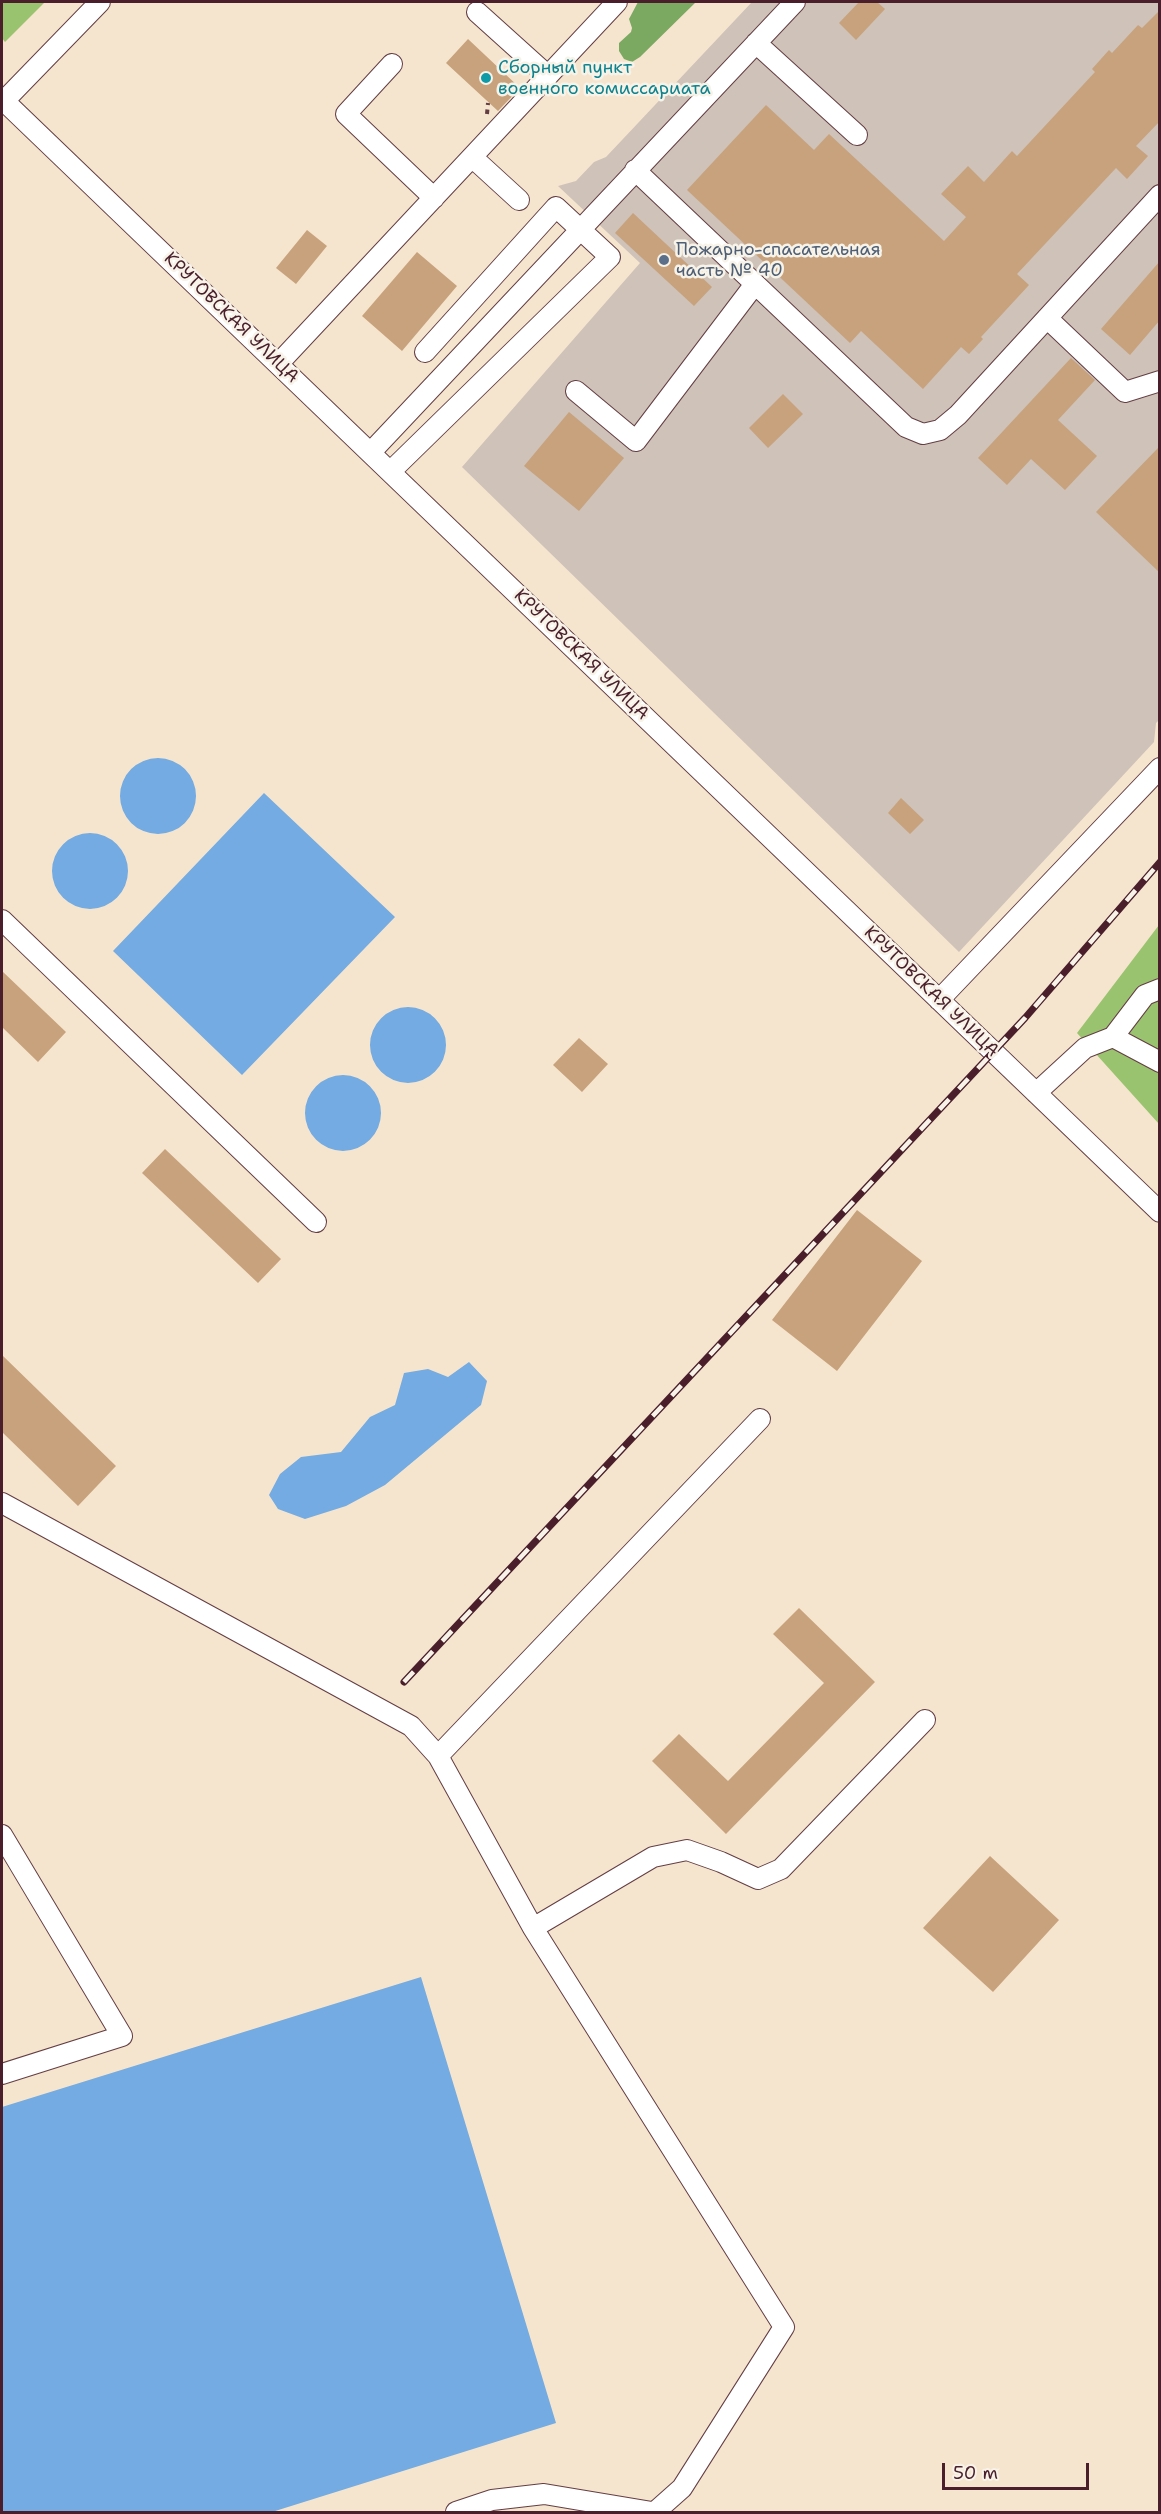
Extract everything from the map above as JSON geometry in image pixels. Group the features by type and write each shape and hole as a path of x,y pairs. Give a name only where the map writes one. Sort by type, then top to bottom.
{"street":[{"path":"2,101 100,2"},
{"path":"279,363 617,2"},
{"path":"371,452 795,2"},
{"path":"477,12 548,76"},
{"path":"756,43 856,135"},
{"path":"392,64 346,114 434,198"},
{"name":"КРУТОВСКАЯ УЛИЦА","path":"2,101 279,363 1160,1212"},
{"path":"472,157 519,200"},
{"path":"635,170 906,427 923,434 940,430 958,415 1160,195"},
{"path":"391,471 610,256 556,207 425,352"},
{"path":"576,391 636,441 755,284"},
{"path":"1047,318 1125,392 1160,381"},
{"path":"939,1000 1160,768"},
{"path":"2,920 316,1222"},
{"path":"1036,1093 1084,1048 1113,1037 1145,994 1160,989"},
{"path":"1113,1037 1160,1062"},
{"path":"438,1756 760,1419"},
{"path":"2,1503 411,1726 438,1756 533,1928 784,2327 682,2488 654,2512 544,2494 492,2499 456,2512"},
{"path":"533,1928 653,1857 687,1850 721,1862 758,1880 781,1869 925,1720"},
{"path":"2,1835 122,2036 2,2074"}],"shaded area":[{"path":"752,2 1159,2 1159,720 1156,723 1154,742 959,952 462,467 640,263 558,186 576,181 594,162 606,157"}],"green space":[{"path":"2,2 45,2 5,42 2,38"},
{"path":"638,2 696,2 640,57 632,62 624,59 619,51 619,43 631,32 629,19"},
{"path":"1159,925 1159,1124 1077,1033"}],"water":[{"path":"151,758 165,758 179,764 190,775 196,789 193,811 185,823 165,834 151,834 137,828 126,817 120,803 120,789 126,775 137,764"},
{"path":"264,793 395,917 242,1075 113,951"},
{"path":"83,833 97,833 111,839 122,850 128,864 125,886 117,898 97,909 83,909 69,903 58,892 52,878 52,864 58,850 69,839"},
{"path":"401,1007 415,1007 429,1013 440,1024 446,1038 443,1060 435,1072 415,1083 401,1083 387,1077 376,1066 370,1052 370,1038 376,1024 387,1013"},
{"path":"336,1075 350,1075 364,1081 375,1092 381,1106 378,1128 370,1140 350,1151 336,1151 322,1145 311,1134 305,1120 305,1106 311,1092 322,1081"},
{"path":"469,1362 487,1381 481,1405 385,1485 346,1506 305,1519 278,1509 269,1495 280,1474 301,1457 341,1452 370,1417 395,1405 404,1373 428,1369 448,1377"},
{"path":"421,1977 556,2423 272,2512 2,2512 2,2107"}],"building":[{"path":"859,2 877,2 885,9 856,40 839,23"},
{"path":"1160,10 1160,121 1136,146 1148,156 1127,179 1116,168 1017,274 1029,285 981,337 983,339 969,354 961,347 923,389 861,331 850,343 687,190 766,105 814,150 829,134 944,241 966,217 941,194 968,166 984,182 1012,151 1017,156 1095,72 1092,69 1109,50 1112,53 1138,25 1142,28"},
{"name":"Сборный пункт военного комиссариата","path":"468,39 520,88 498,111 446,63"},
{"name":"Пожарно-спасательная часть № 40","path":"633,213 712,287 694,306 615,233"},
{"path":"307,230 327,246 296,284 276,268"},
{"path":"417,252 457,286 402,351 362,316"},
{"path":"1160,261 1160,320 1130,355 1101,329"},
{"path":"1071,358 1095,380 1058,420 1097,456 1065,490 1031,459 1007,485 978,458"},
{"path":"783,394 803,414 768,448 749,428"},
{"path":"569,412 624,458 579,511 524,466"},
{"path":"1160,446 1160,573 1096,512"},
{"path":"901,798 924,820 910,834 888,813"},
{"path":"2,971 66,1032 38,1062 2,1027"},
{"path":"579,1038 608,1064 582,1092 553,1065"},
{"path":"165,1149 281,1259 258,1283 142,1173"},
{"path":"857,1210 922,1261 837,1371 772,1320"},
{"path":"2,1355 116,1466 78,1506 2,1432"},
{"path":"799,1608 875,1682 726,1834 652,1761 679,1734 728,1781 824,1683 773,1634"},
{"path":"990,1856 1059,1920 993,1992 923,1928"}],"railway":[{"path":"404,1682 1025,1018 1160,862"}],"place":[{"name":"Сборный пункт военного комиссариата","path":"486,78"},
{"name":"Пожарно-спасательная часть № 40","path":"664,260"}]}
